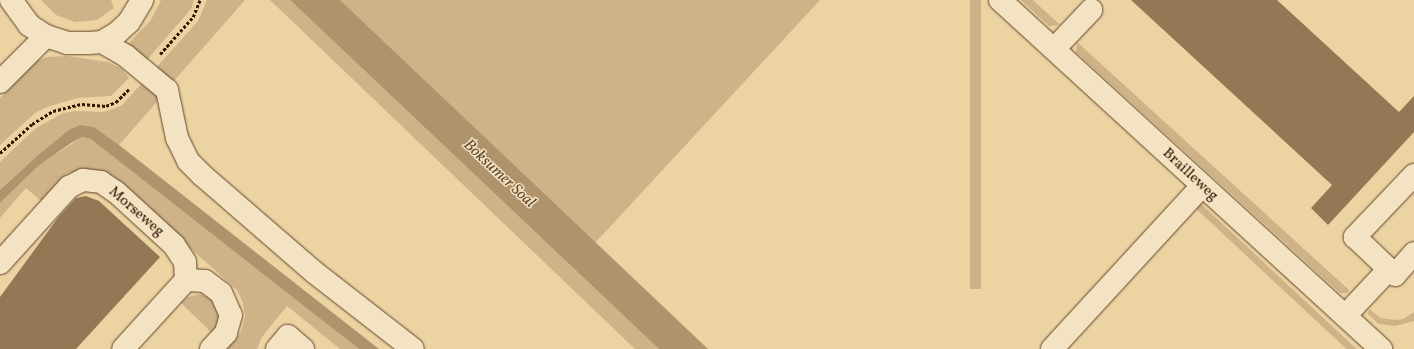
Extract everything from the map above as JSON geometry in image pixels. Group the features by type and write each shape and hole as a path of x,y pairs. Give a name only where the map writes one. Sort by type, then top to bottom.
{"street":[{"path":"11,0 29,25 46,36 67,43 102,42 126,56 167,90 177,138 188,161 202,175 314,272 413,349"},
{"path":"102,42 129,22 142,0"},
{"name":"Brailleweg","path":"1000,0 1381,349"},
{"path":"1054,49 1091,10"},
{"path":"0,82 46,36"},
{"path":"1414,175 1355,237 1395,274 1414,253"},
{"name":"Morseweg","path":"0,263 69,187 83,180 101,182 116,192 174,245 185,262 186,280"},
{"path":"1052,349 1202,186"},
{"path":"1345,316 1389,269"},
{"path":"123,349 186,280 205,282 221,293 231,315 226,333 211,349"},
{"path":"277,349 288,336 303,349"}],"path":[{"path":"0,153 32,124 52,111 82,104 106,106 116,102"}],"shaded area":[{"path":"41,0 111,0 114,8 97,20 75,22 56,15"},
{"path":"161,0 194,0 191,9 146,61 128,44 151,20"},
{"path":"207,0 245,0 172,83 155,69 198,21"},
{"path":"270,0 290,0 659,349 635,349"},
{"path":"340,0 820,0 595,243"},
{"path":"970,0 981,0 981,289 970,289"},
{"path":"1021,0 1033,0 1060,25 1049,26"},
{"path":"1077,42 1349,290 1348,293 1340,293 1076,52"},
{"path":"67,56 108,62 122,69 129,78 111,96 77,98 47,107 35,113 0,145 0,98 36,61 47,57"},
{"path":"144,81 162,96 119,145 94,127 36,157 0,190 0,162 36,128 63,113 75,111 104,112 121,106"},
{"path":"82,137 91,139 107,149 359,349 340,349 287,306 262,337 257,349 225,349 241,332 245,317 243,303 237,290 109,175 93,169 67,173 41,201 26,188 0,218 0,203 37,167"},
{"path":"1198,201 1357,349 1346,349 1193,206"},
{"path":"200,294 209,297 222,310 219,322 211,332 181,303 188,297"},
{"path":"1369,309 1381,318 1395,320 1403,319 1414,312 1414,321 1395,326 1379,324 1368,314"}],"water":[{"name":"Boksumer Soal","path":"290,0 340,0 708,349 659,349"},
{"path":"80,125 94,127 119,145 379,349 359,349 91,139 82,137 71,143 37,167 0,203 0,190 36,157 69,130"}],"building":[{"path":"1131,0 1277,0 1399,112 1414,96 1414,132 1328,225 1311,208 1332,185"},
{"path":"86,196 99,201 160,257 76,349 0,349 0,297 57,219 76,198"}]}
